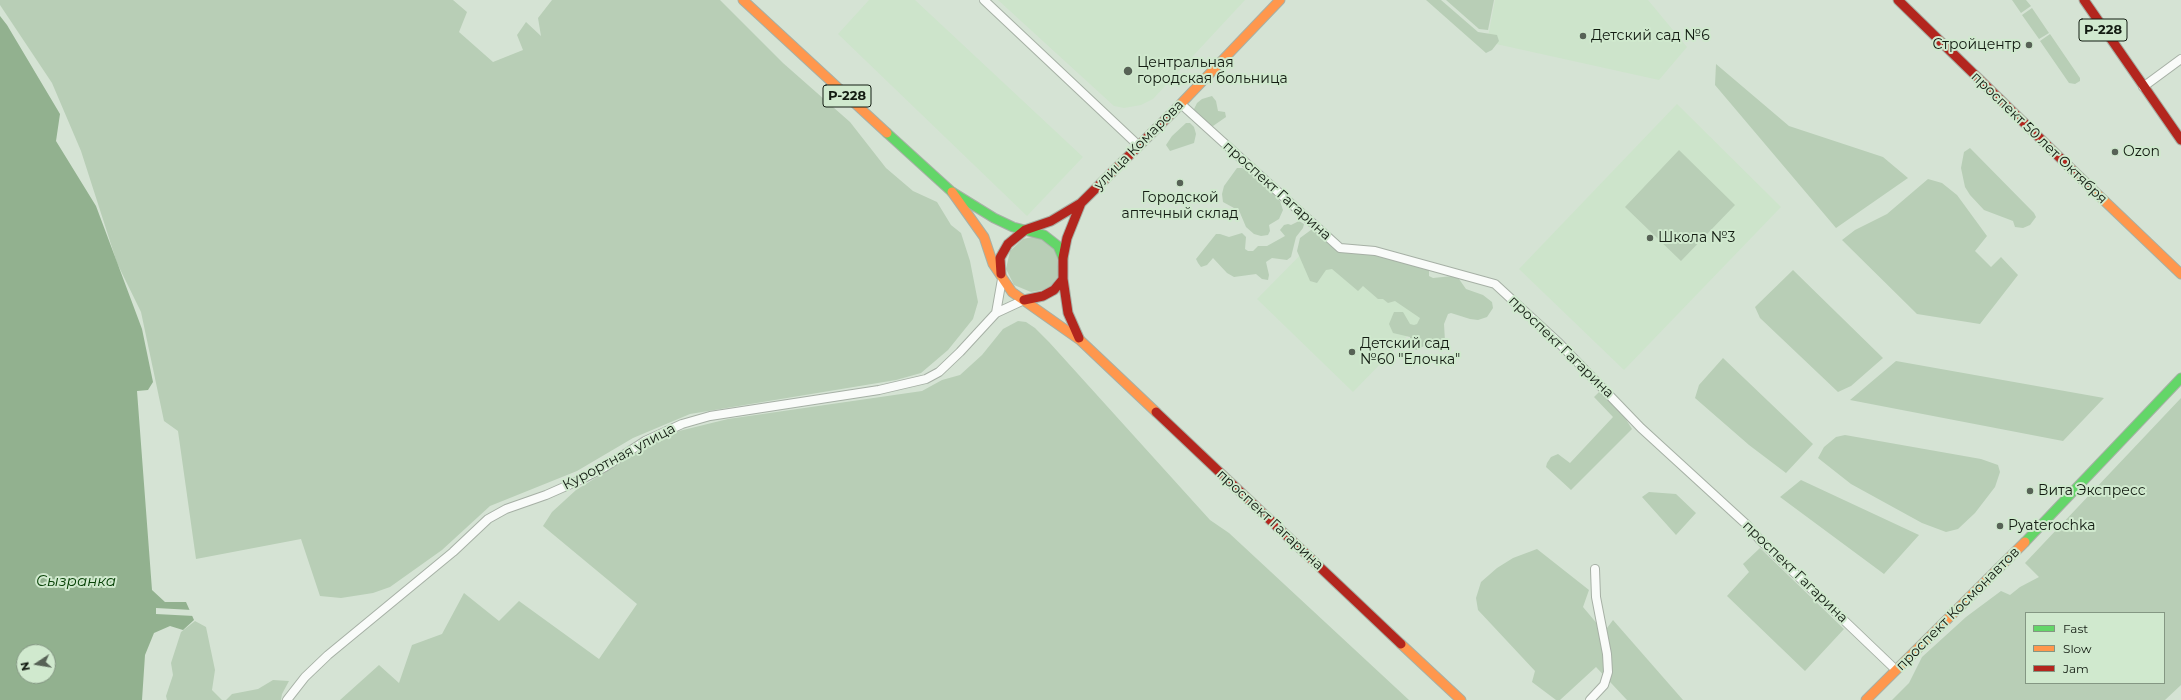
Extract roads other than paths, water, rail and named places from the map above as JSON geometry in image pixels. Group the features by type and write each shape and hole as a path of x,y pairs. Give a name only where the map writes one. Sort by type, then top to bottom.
{"main road":[{"name":"Р-228","path":"743,0 952,192 994,218 1013,227 1044,234 1058,246 1063,258"},
{"name":"улица Комарова","path":"1081,203 1181,104 1280,0"},
{"name":"проспект 50 лет Октября","path":"1898,0 2042,142 2181,274"},
{"name":"Р-228","path":"2084,0 2181,140"},
{"name":"Р-228","path":"952,192 984,237 993,264 1002,279 1012,292 1024,300"},
{"path":"1002,279 1000,258 1004,249 1025,230 1051,221 1081,203"},
{"path":"1024,300 1043,296 1054,290 1062,279 1063,258 1067,238 1081,203"},
{"name":"проспект Гагарина","path":"1062,279 1068,313 1080,340"},
{"name":"проспект Гагарина","path":"1024,300 1080,340 1461,700"},
{"name":"проспект Космонавтов","path":"1866,700 2002,566 2181,378"}],"street":[{"path":"984,0 1139,146"},
{"path":"2143,87 2181,59"},
{"name":"проспект Гагарина","path":"1181,104 1340,248 1375,251 1495,284 1564,349 1641,428 1742,520 1760,540 1896,670"},
{"path":"996,313 1002,279"},
{"name":"Курортная улица","path":"288,700 305,677 328,655 453,552 488,519 506,509 546,495 580,480 605,467 645,441 682,424 710,416 879,390 926,379 939,372 955,357 996,313 1024,300"},
{"path":"1590,700 1604,685 1608,672 1607,654 1596,597 1595,569"}],"water":[{"name":"Сызранка","path":"0,16 7,25 60,114 56,141 96,206 142,329 153,382 148,390 137,391 152,590 165,602 186,602 194,620 183,630 170,626 154,633 145,655 142,700 0,700"}],"place":[{"name":"Детский сад №6","path":"1583,36"},
{"name":"Стройцентр","path":"2029,45"},
{"name":"Центральная городская больница","path":"1128,71"},
{"name":"Ozon","path":"2115,152"},
{"name":"Городской аптечный склад","path":"1180,183"},
{"name":"Школа №3","path":"1650,238"},
{"name":"Детский сад №60 \"Елочка\"","path":"1352,352"},
{"name":"Вита Экспресс","path":"2030,491"},
{"name":"Pyaterochka","path":"2000,526"}]}
